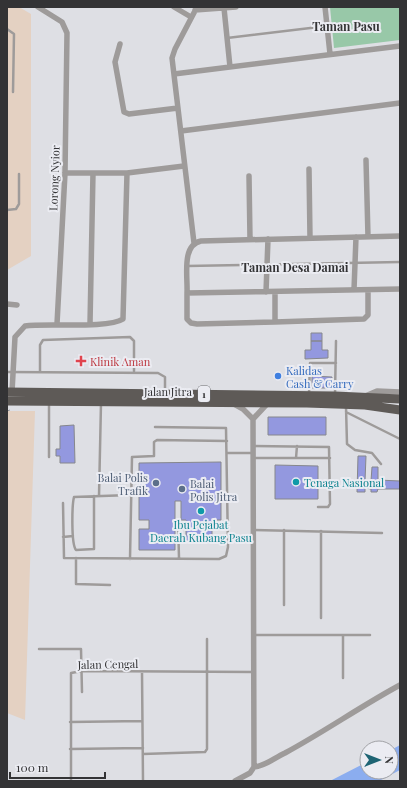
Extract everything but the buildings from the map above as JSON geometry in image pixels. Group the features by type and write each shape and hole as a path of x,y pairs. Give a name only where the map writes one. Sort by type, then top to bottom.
{"highway":[{"name":"Jalan Jitra","path":"10,392 335,396 400,399"},
{"name":"Jalan Jitra","path":"7,401 268,403 346,408 383,407 400,410"},
{"path":"383,407 400,414"}],"street":[{"name":"Lorong Nyior","path":"38,7 62,22 67,33 65,173 57,324"},
{"path":"174,7 191,17"},
{"path":"236,7 196,9 173,54 184,166 194,243 189,253 187,266 187,319 191,323 364,319 368,315 368,290"},
{"path":"325,7 330,54"},
{"path":"224,8 230,67"},
{"path":"120,44 115,62 124,112 129,114 178,108"},
{"path":"174,74 400,46"},
{"path":"181,131 400,103"},
{"path":"366,160 368,237"},
{"path":"65,173 127,173 184,166"},
{"path":"309,169 310,238"},
{"path":"90,324 93,173"},
{"path":"10,392 10,363 16,337 20,330 25,326 118,322 123,319 127,173"},
{"path":"249,176 250,239"},
{"path":"194,243 250,239 400,236"},
{"path":"354,290 356,237"},
{"path":"266,292 268,239"},
{"path":"187,293 400,289"},
{"path":"274,292 275,322"},
{"path":"7,304 18,305"},
{"path":"362,397 377,391 400,392"},
{"path":"233,403 243,409 253,419"},
{"path":"235,781 250,773 254,767 253,419 260,409 268,403"},
{"path":"254,767 265,765 320,734 400,685"}],"lane":[{"path":"227,38 327,26"},
{"path":"7,29 14,34 12,92"},
{"path":"7,210 16,209 19,204 19,174"},
{"path":"187,266 400,262"},
{"path":"40,371 40,345 43,340 130,337 134,341 134,371"},
{"path":"335,396 336,341"},
{"path":"309,396 310,363 336,362"},
{"path":"10,372 134,371 162,374 165,377 165,393"},
{"path":"49,402 49,457"},
{"path":"99,496 101,402"},
{"path":"346,408 400,439"},
{"path":"346,408 347,444 354,450 372,453 381,464"},
{"path":"63,503 64,558 219,559 226,556 228,547 228,430 225,427 155,427"},
{"path":"130,559 130,495 132,457 154,456 155,441 227,441"},
{"path":"253,446 329,447 330,504 328,507 318,507"},
{"path":"296,446 296,458"},
{"path":"227,453 296,458 330,458"},
{"path":"94,496 94,549 74,549 73,499 76,496 130,495"},
{"path":"178,522 178,558"},
{"path":"254,530 382,533"},
{"path":"284,530 284,605"},
{"path":"321,531 321,618"},
{"path":"63,536 73,536"},
{"path":"76,558 76,584 110,585"},
{"path":"254,635 370,635"},
{"path":"343,635 343,678"},
{"path":"143,754 205,752 207,749 208,639"},
{"path":"39,649 81,649 82,692"},
{"path":"142,671 143,781"},
{"name":"Jalan Cengal","path":"71,781 70,676 73,672 254,672"},
{"path":"70,722 142,722"},
{"path":"70,749 143,748"}],"shaded area":[{"path":"7,7 19,7 31,14 31,256 7,270"},
{"path":"7,411 35,411 25,720 7,713"}],"green space":[{"path":"330,7 400,7 400,40 334,48"}],"water":[{"path":"400,745 399,771 399,746"},
{"path":"359,766 359,780 381,780 379,781 330,781"}],"place":[{"name":"Klinik Aman","path":"81,361"},
{"name":"Kalidas Cash & Carry","path":"278,376"},
{"name":"Tenaga Nasional","path":"296,482"},
{"name":"Balai Polis Trafik","path":"156,483"},
{"name":"Balai Polis Jitra","path":"182,489"},
{"name":"Ibu Pejabat Daerah Kubang Pasu","path":"201,511"}],"district":[{"name":"Taman Pasu","path":"346,26"},
{"name":"Taman Desa Damai","path":"295,267"}]}
